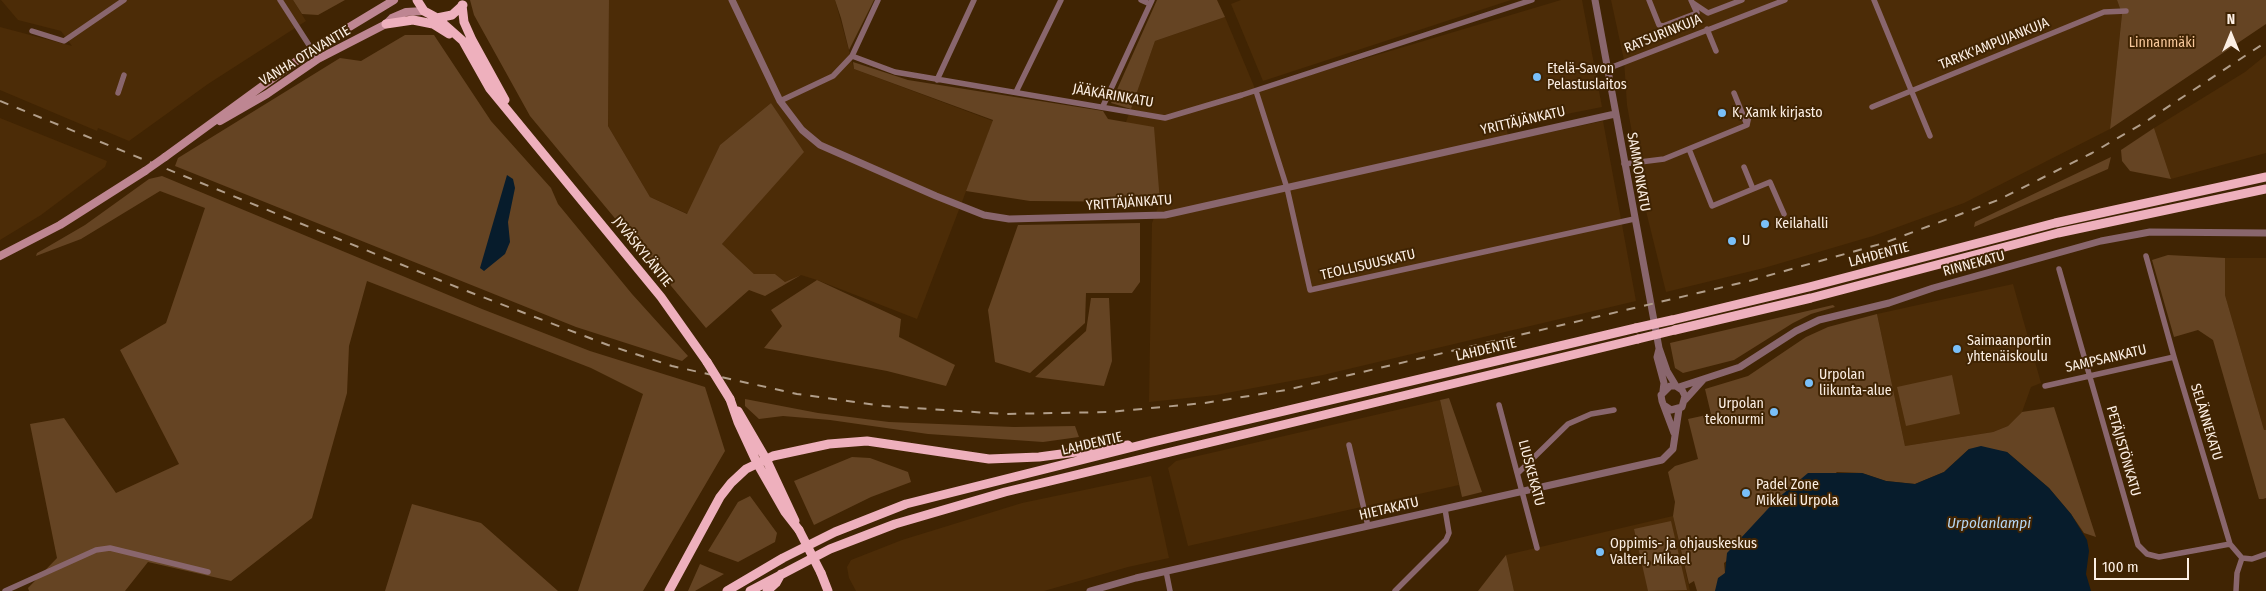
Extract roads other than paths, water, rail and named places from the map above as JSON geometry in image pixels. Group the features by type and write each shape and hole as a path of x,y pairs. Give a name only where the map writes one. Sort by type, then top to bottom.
{"highway":[{"path":"417,0 424,11"},
{"path":"437,18 452,15 464,2"},
{"name":"JYVÄSKYLÄNTIE","path":"464,2 464,22 472,40 523,131"},
{"name":"JYVÄSKYLÄNTIE","path":"424,11 437,18 457,34 490,89 661,297 707,362 766,459 828,591"},
{"path":"386,24 404,20 433,24 444,30 468,51"},
{"name":"LAHDENTIE","path":"727,591 783,558 835,532 890,510 950,492 1153,442 1809,287 2055,223 2266,177"},
{"name":"LAHDENTIE","path":"750,591 782,572 830,549 895,524 1005,492 1811,298 2058,233 2266,189"},
{"name":"JYVÄSKYLÄNTIE","path":"730,399 757,463 785,512 799,530"},
{"path":"669,591 720,497 736,478 766,459 829,444 848,442 884,442 965,456 1016,459 1153,442"},
{"path":"767,591 776,583 782,572"}],"main road":[{"name":"VANHA OTAVANTIE","path":"0,256 60,225 145,171 255,89 313,49 394,0"},
{"name":"VANHA OTAVANTIE","path":"202,130 258,99 318,59 386,24 392,18 406,12 424,11"}],"street":[{"path":"32,31 64,40 124,0"},
{"path":"280,0 318,59"},
{"name":"YRITTÄJÄNKATU","path":"732,0 780,101 802,130 820,146 936,196 984,214 1009,219 1165,215 1615,114"},
{"path":"780,101 833,76 852,56 878,0"},
{"path":"937,80 974,0"},
{"path":"1016,92 1061,0"},
{"path":"1103,106 1151,2 1141,0"},
{"name":"JÄÄKÄRINKATU","path":"852,56 894,72 1165,118 1256,91 1532,0"},
{"name":"SAMMONKATU","path":"1595,0 1634,219 1660,348 1667,371 1677,387"},
{"path":"1649,0 1659,25 1663,26 1697,13 1692,2"},
{"path":"1692,2 1708,13 1742,0"},
{"name":"RATSURINKUJA","path":"1607,69 1785,0"},
{"path":"1874,0 1930,136"},
{"name":"TARKK'AMPUJANKUJA","path":"1872,106 2104,12 2126,11"},
{"path":"1707,29 1716,51"},
{"path":"118,93 124,75"},
{"name":"TEOLLISUUSKATU","path":"1256,91 1287,188 1310,290 1634,219"},
{"path":"1734,93 1747,125"},
{"path":"1747,125 1749,116 1761,111"},
{"path":"1624,164 1664,159 1747,125"},
{"path":"1689,149 1712,206 1770,182 1784,214"},
{"path":"1744,167 1753,189"},
{"name":"RINNEKATU","path":"1677,387 1740,367 1796,331 1819,320 1889,303 1933,288 2101,241 2150,232 2266,233"},
{"name":"SELÄNNEKATU","path":"2146,256 2230,544 2242,558"},
{"name":"PETÄJISTÖNKATU","path":"2059,269 2088,377 2136,539 2142,550 2160,557 2230,544"},
{"name":"SAMMONKATU","path":"1660,348 1657,357 1664,383 1662,392"},
{"name":"SAMPSANKATU","path":"2045,386 2174,357"},
{"name":"RINNEKATU","path":"1685,400 1704,379"},
{"path":"1665,406 1671,410 1678,409 1685,400 1684,393 1677,387 1670,386 1662,392 1661,398 1674,433"},
{"name":"LIUSKEKATU","path":"1499,405 1538,548"},
{"name":"HIETAKATU","path":"1090,591 1166,571 1662,460 1673,449 1678,409"},
{"path":"1518,473 1568,424 1591,414 1614,410"},
{"path":"1350,446 1368,526"},
{"path":"1395,591 1446,540 1449,533 1444,509"},
{"path":"5,591 96,550 110,548 208,572"},
{"path":"2236,591 2237,573 2242,558 2252,559 2266,554"},
{"path":"1166,571 1170,591"}],"water":[{"path":"507,175 513,179 515,188 508,222 510,242 505,254 484,271 480,268"},
{"name":"Urpolanlampi","path":"1981,446 2007,452 2049,488 2071,514 2087,540 2089,551 2086,574 2091,591 1715,591 1718,578 1725,573 1727,553 1778,498 1808,473 1862,473 1886,481 1915,484 1944,472 1969,449"}],"railway":[{"path":"0,101 459,288 608,345 672,366 797,394 884,406 1004,414 1109,412 1205,403 1286,390 1749,281 1884,243 1998,200 2092,153 2142,124 2266,42"}],"place":[{"name":"Etelä-Savon Pelastuslaitos","path":"1537,77"},
{"name":"K, Xamk kirjasto","path":"1722,113"},
{"name":"Keilahalli","path":"1765,224"},
{"name":"U","path":"1732,241"},
{"name":"Saimaanportin yhtenäiskoulu","path":"1957,349"},
{"name":"Urpolan liikunta-alue","path":"1809,383"},
{"name":"Urpolan tekonurmi","path":"1774,412"},
{"name":"Padel Zone Mikkeli Urpola","path":"1746,493"},
{"name":"Oppimis- ja ohjauskeskus Valteri, Mikael","path":"1600,552"}],"park label":[{"name":"Linnanmäki","path":"2162,43"}]}
